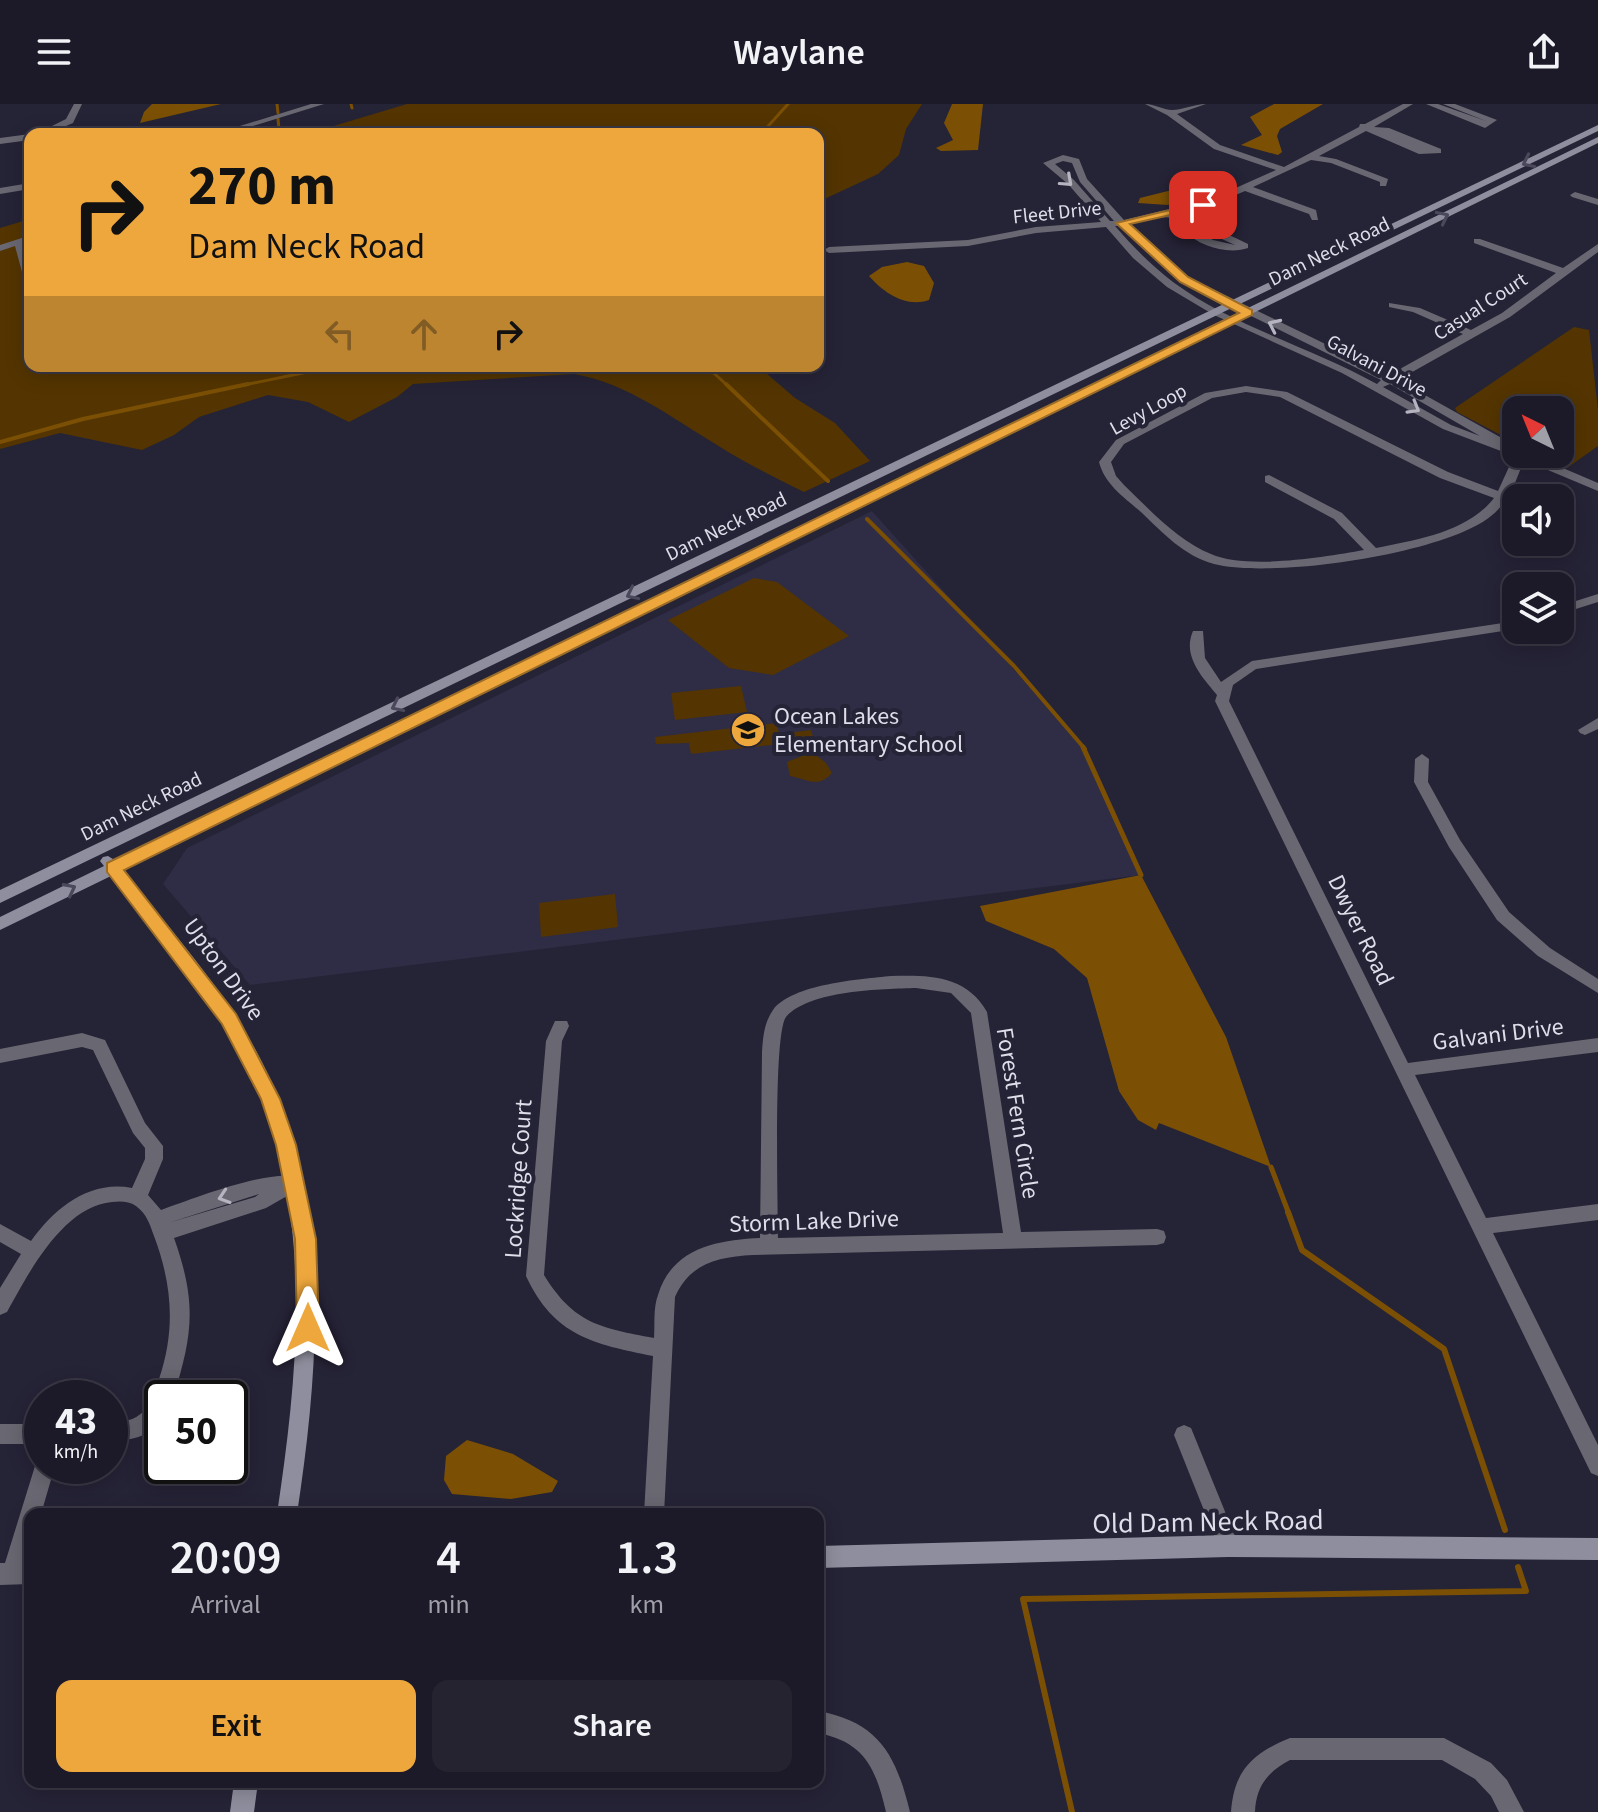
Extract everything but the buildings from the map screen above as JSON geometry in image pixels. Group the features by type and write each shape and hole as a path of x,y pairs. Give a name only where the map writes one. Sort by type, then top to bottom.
{"main road":[{"name":"Dam Neck Road","path":"0,924 572,643 1598,128"},
{"name":"Dam Neck Road","path":"0,897 1218,313 1248,313 1598,140"},
{"path":"557,629 572,643"},
{"name":"Upton Drive","path":"99,849 229,1019 252,1057 270,1099 295,1183 306,1239 308,1328 301,1427 288,1508"},
{"name":"Old Dam Neck Road","path":"824,1557 1228,1546 1598,1549"},
{"path":"242,1812 245,1788"}],"street":[{"path":"54,128 70,121 78,104"},
{"path":"238,128 320,104"},
{"path":"1149,104 1176,109 1202,104"},
{"name":"Fleet Drive","path":"829,250 927,248 1036,230 1122,223 1168,214 1249,189 1284,170 1316,159 1409,104"},
{"path":"1430,104 1485,125 1493,122 1447,104"},
{"path":"1176,109 1211,144 1284,170"},
{"path":"1367,127 1386,130 1438,151 1425,153 1377,135 1367,127"},
{"path":"0,141 24,138"},
{"path":"1316,159 1333,161 1385,183 1372,185 1325,166 1316,159"},
{"name":"Galvani Drive","path":"1107,224 1071,182 1048,166 1050,160 1076,161 1083,180 1122,223 1184,279 1233,313 1447,427 1502,447"},
{"path":"0,191 24,187"},
{"path":"1249,189 1266,193 1317,216 1302,217 1255,197 1249,189"},
{"path":"1575,195 1598,202"},
{"path":"1168,214 1181,221 1196,223 1245,246 1230,249 1185,229 1181,221"},
{"path":"1107,224 1154,272 1218,313"},
{"path":"0,248 24,240"},
{"path":"1477,241 1563,272"},
{"name":"Casual Court","path":"1377,387 1474,335 1598,247"},
{"path":"1393,305 1416,310 1474,335"},
{"name":"Galvani Drive","path":"1248,313 1390,380 1502,443"},
{"name":"Levy Loop","path":"1234,390 1260,390 1292,399 1444,475 1502,497 1482,518 1452,534 1410,547 1254,566 1205,557 1175,538 1114,483 1106,470 1108,454 1120,442 1209,395 1234,390"},
{"name":"Galvani Drive","path":"1554,468 1598,487"},
{"path":"1269,479 1338,516 1373,552"},
{"path":"1574,606 1598,598"},
{"path":"1222,692 1233,675 1252,665 1502,627"},
{"name":"Dwyer Road","path":"1198,634 1194,646 1196,655 1222,692 1224,709 1598,1466"},
{"path":"1422,759 1421,782 1488,898 1522,935 1598,987"},
{"name":"Forest Fern Circle","path":"769,1246 770,1052 776,1021 792,1003 811,995 921,981 951,986 963,992 979,1012 1013,1241"},
{"name":"Lockridge Court","path":"561,1026 554,1041 535,1276 552,1307 587,1334 663,1349"},
{"path":"0,1056 82,1040 99,1045 139,1128 154,1146 154,1159 137,1198"},
{"name":"Galvani Drive","path":"1404,1070 1598,1045"},
{"path":"159,1227 260,1203 295,1183"},
{"path":"0,1306 61,1218 81,1203 111,1194 137,1198 151,1208 174,1270 181,1328 169,1380"},
{"path":"1481,1227 1598,1212"},
{"path":"0,1232 35,1253"},
{"name":"Storm Lake Drive","path":"654,1508 666,1297 677,1272 710,1250 1157,1237"},
{"path":"0,1434 24,1434"},
{"path":"1184,1435 1228,1546"},
{"path":"32,1508 39,1484"},
{"path":"14,1573 24,1537"},
{"path":"824,1723 851,1729 868,1741 891,1777 898,1812"},
{"path":"1243,1812 1248,1784 1259,1765 1273,1755 1290,1749 1444,1749 1483,1771 1499,1788 1512,1812"}],"shaded area":[{"path":"152,104 221,104 140,123 144,112"},
{"path":"407,104 922,104 906,129 899,155 878,174 824,199 824,128 327,128"},
{"path":"952,104 983,104 978,150 941,151 936,148 953,140 944,123"},
{"path":"1274,104 1323,104 1280,129 1277,136 1282,152 1278,155 1241,145 1262,135 1250,117"},
{"path":"1176,189 1190,190 1196,195 1168,205 1138,203 1140,198"},
{"path":"24,221 24,372 765,372 795,398 835,423 870,461 804,492 738,458 631,393 574,374 413,384 397,397 349,422 308,402 268,395 199,417 174,435 142,450 60,433 0,449 0,228"},
{"path":"907,262 924,266 934,283 929,300 912,302 896,297 869,276 882,267"},
{"path":"1574,327 1589,330 1598,410 1598,446 1574,463 1574,396 1502,396 1502,436 1457,412 1455,408"},
{"name":"Ocean Lakes Elementary School","path":"872,511 1088,752 1141,875 250,985 163,884 187,848"},
{"path":"754,578 777,582 849,636 773,675 729,668 668,620"},
{"path":"741,686 747,712 675,720 671,693"},
{"path":"777,723 779,734 811,730 814,740 691,754 689,743 656,744 655,737"},
{"path":"812,752 826,763 832,773 817,782 790,776 787,762"},
{"path":"1141,875 1226,1037 1271,1167 1159,1123 1156,1130 1138,1120 1119,1091 1087,978 1054,949 986,921 980,906"},
{"path":"615,894 618,927 541,937 539,903"},
{"path":"467,1440 513,1454 558,1481 552,1492 511,1499 452,1494 444,1480 446,1456"}],"waterway":[{"path":"277,104 278,113"},
{"path":"351,104 352,108"},
{"path":"766,128 788,104"},
{"path":"278,119 279,128"},
{"path":"239,386 308,372"},
{"path":"713,372 728,386"},
{"path":"0,442 83,419 248,384"},
{"path":"726,384 828,481"},
{"path":"867,519 1014,666 1085,749"},
{"path":"1083,747 1141,875"},
{"path":"1271,1167 1289,1214"},
{"path":"1288,1212 1302,1250 1444,1349 1505,1530"},
{"path":"1072,1812 1023,1599 1526,1591 1518,1567"}],"place":[{"name":"Ocean Lakes Elementary School","path":"748,730"}],"route":[{"path":"308,1328 306,1239 286,1145 270,1099 252,1057 229,1019 113,868 1248,313 1184,279 1122,223 1203,205"}]}
